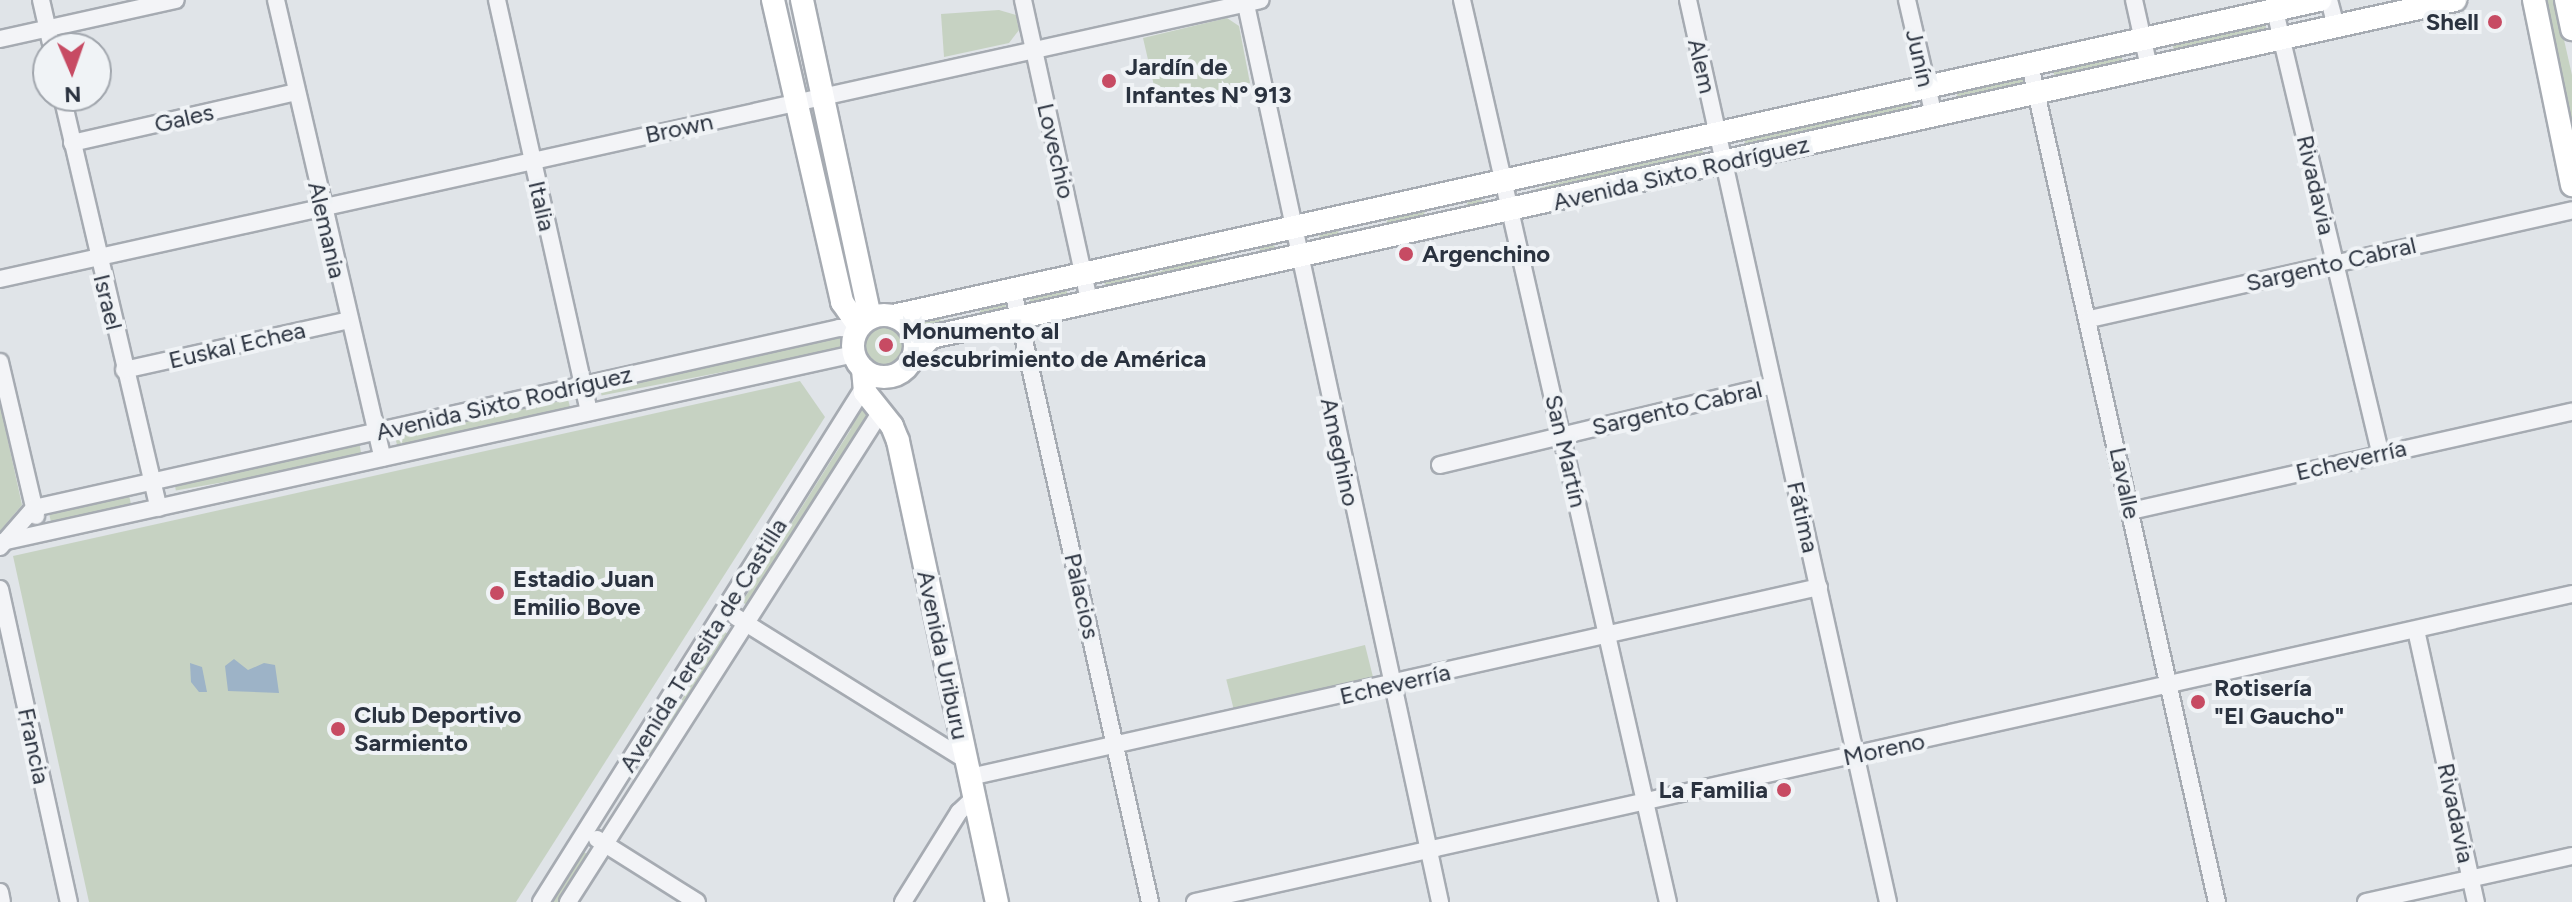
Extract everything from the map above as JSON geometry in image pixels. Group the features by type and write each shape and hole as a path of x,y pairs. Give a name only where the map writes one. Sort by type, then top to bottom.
{"main road":[{"path":"773,0 842,302 870,322 909,327 912,359 888,377 860,370"},
{"path":"802,0 870,322 860,370 880,413"},
{"name":"Avenida Sixto Rodríguez","path":"870,322 2320,0"},
{"name":"Avenida Sixto Rodríguez","path":"912,359 931,337 1508,212 2455,0"},
{"path":"2534,0 2572,185"},
{"path":"2566,0 2572,29"},
{"name":"Avenida Teresita de Castilla","path":"880,413 912,359"},
{"name":"Avenida Uriburu","path":"880,413 898,441 997,902"}],"street":[{"path":"41,0 49,32"},
{"path":"0,39 176,0"},
{"name":"Alemania","path":"276,0 383,458"},
{"name":"Italia","path":"497,0 589,412"},
{"name":"Lovechio","path":"1023,0 1089,301"},
{"name":"San Martín","path":"1462,0 1501,183 1563,435 1668,902"},
{"name":"Alem","path":"1688,0 1717,133"},
{"name":"Junín","path":"1907,0 1934,116"},
{"path":"2134,0 2149,67"},
{"path":"2329,0 2336,26"},
{"name":"Brown","path":"0,279 822,95 1034,52 1250,1"},
{"name":"Ameghino","path":"1250,1 1292,228 1440,902"},
{"name":"Rivadavia","path":"2275,11 2380,453"},
{"name":"Lavalle","path":"2030,65 2090,319 2217,902"},
{"name":"Gales","path":"72,143 296,92"},
{"name":"Israel","path":"65,112 159,508"},
{"name":"Fátima","path":"1717,133 1888,902"},
{"name":"Sargento Cabral","path":"2090,319 2572,210"},
{"name":"Palacios","path":"1013,291 1150,902"},
{"name":"Euskal Echea","path":"124,370 349,320"},
{"name":"Avenida Sixto Rodríguez","path":"34,508 870,322"},
{"path":"0,362 42,531"},
{"name":"Avenida Sixto Rodríguez","path":"1,545 42,531 589,412 860,370"},
{"name":"Avenida Teresita de Castilla","path":"541,902 726,611 860,370"},
{"name":"Sargento Cabral","path":"1440,465 1773,385"},
{"name":"Echeverría","path":"2131,511 2572,412"},
{"name":"Avenida Teresita de Castilla","path":"568,902 880,413"},
{"path":"1,545 34,508"},
{"name":"Echeverría","path":"970,778 1819,587"},
{"name":"Francia","path":"0,589 69,902"},
{"name":"Moreno","path":"1195,902 2572,594"},
{"path":"726,611 970,778 959,812 903,902"},
{"name":"Rivadavia","path":"2416,630 2476,902"},
{"path":"586,832 697,902"},
{"path":"2366,902 2572,856"},
{"path":"0,892 2,902"}],"green space":[{"path":"2544,0 2555,0 2572,75 2572,123"},
{"path":"999,10 1016,15 1019,30 1009,43 944,57 941,14"},
{"path":"1227,18 1239,26 1250,83 1158,103 1143,38"},
{"path":"2264,18 2267,32 2174,51 2171,38"},
{"path":"2120,50 2124,65 2057,84 2052,68"},
{"path":"2024,72 2027,87 1958,100 1955,85"},
{"path":"1910,97 1913,111 1746,146 1743,133"},
{"path":"820,115 826,142 814,135 825,185 838,196 861,298 847,300 843,280 855,289 845,240 832,232 806,117"},
{"path":"1700,142 1704,156 1537,204 1533,190"},
{"path":"1480,191 1484,208 1463,212 1468,202 1426,211 1416,223 1321,244 1318,227 1343,222 1338,233 1386,223 1393,211"},
{"path":"1273,237 1276,254 1255,259 1261,247 1218,257 1208,269 1106,291 1103,275 1133,268 1127,279 1162,271 1171,260"},
{"path":"1065,283 1069,300 1032,308 1028,292"},
{"path":"1004,297 1007,313 919,333 911,322 946,310 940,321 979,313 988,300"},
{"path":"883,323 900,330 907,347 900,364 883,371 866,364 859,347 866,330"},
{"path":"839,333 842,349 602,395 599,380"},
{"name":"Club Deportivo Sarmiento","path":"800,381 825,417 516,902 89,902 13,556"},
{"path":"567,395 571,411 399,453 395,438"},
{"path":"864,400 873,415 856,433 747,605 742,602 851,429 851,417"},
{"path":"0,404 22,505 0,531"},
{"path":"359,441 362,458 176,491 173,474"},
{"path":"128,491 132,508 52,526 48,509"},
{"path":"723,631 728,634 612,828 607,825"},
{"path":"1365,645 1373,678 1234,713 1226,680"},
{"path":"582,851 587,854 558,902 551,902"}],"water":[{"path":"234,659 248,670 264,663 275,665 279,693 228,691 225,666"},
{"path":"190,663 202,667 207,692 199,692 191,682"}],"place":[{"name":"Shell","path":"2495,22"},
{"name":"Jardín de Infantes N° 913","path":"1109,81"},
{"name":"Argenchino","path":"1406,254"},
{"name":"Monumento al descubrimiento de América","path":"886,345"},
{"name":"Estadio Juan Emilio Bove","path":"497,593"},
{"name":"Rotisería \"El Gaucho\"","path":"2198,702"},
{"name":"Club Deportivo Sarmiento","path":"338,729"},
{"name":"La Familia","path":"1784,790"}]}
